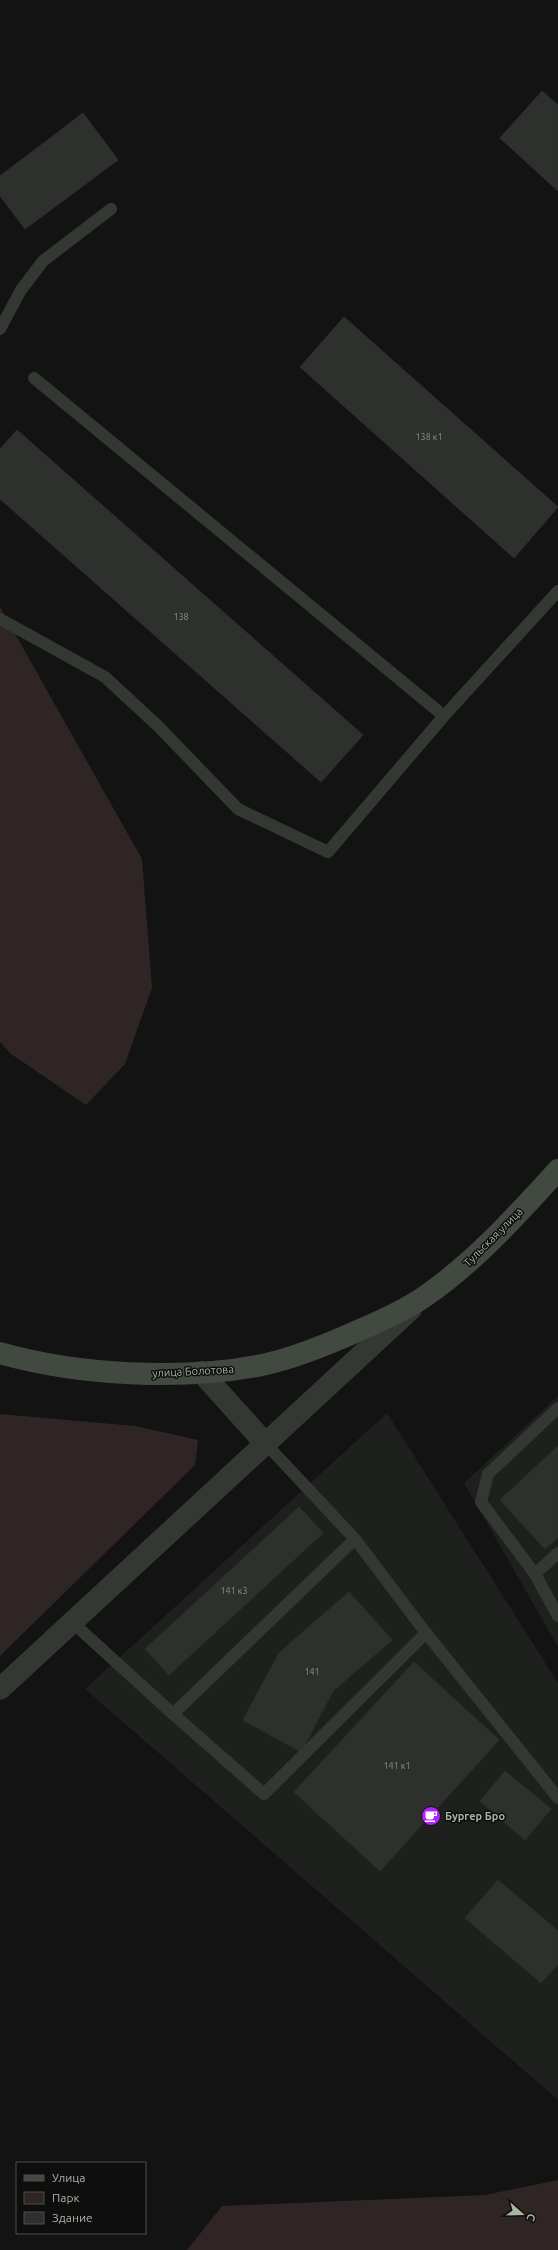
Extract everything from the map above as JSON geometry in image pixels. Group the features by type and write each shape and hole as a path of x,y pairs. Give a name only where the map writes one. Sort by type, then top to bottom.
{"main road":[{"name":"Тульская улица","path":"422,1298 465,1266 516,1216 558,1170"},
{"name":"улица Болотова","path":"0,1353 68,1366 120,1372 201,1372 263,1365 309,1351 384,1319 422,1298"}],"street":[{"path":"0,1689 422,1298"},
{"path":"201,1372 265,1443"}],"lane":[{"path":"0,329 21,290 43,262 110,209"},
{"path":"34,378 444,716"},
{"path":"0,619 105,677 158,726 238,808 328,852 444,716 558,591"},
{"path":"558,1408 488,1474 481,1502 534,1574 558,1616"},
{"path":"265,1443 355,1539 426,1633 558,1798"},
{"path":"173,1714 355,1539"},
{"path":"534,1574 558,1553"},
{"path":"72,1622 264,1794 426,1633"}],"shaded area":[{"path":"558,1396 558,1647 464,1483"},
{"path":"387,1413 558,1683 558,2100 85,1689"}],"green space":[{"path":"0,607 142,859 152,988 125,1064 86,1105 11,1054 0,1042"},
{"path":"0,1414 135,1426 198,1440 195,1465 0,1656"},
{"path":"558,2180 558,2250 187,2250 222,2206 485,2195"}],"building":[{"path":"542,91 558,105 558,191 500,138"},
{"path":"83,113 118,160 25,229 0,196 0,176"},
{"path":"344,317 558,507 514,558 300,367"},
{"path":"17,430 363,735 321,782 0,499 0,449"},
{"path":"558,1446 558,1537 545,1549 500,1500"},
{"path":"299,1507 323,1533 169,1675 145,1649"},
{"path":"349,1592 392,1640 333,1691 301,1752 243,1720 279,1653"},
{"path":"414,1662 499,1740 380,1871 294,1792"},
{"path":"505,1771 551,1809 525,1840 480,1801"},
{"path":"498,1880 558,1931 558,1964 541,1983 465,1918"}],"place":[{"name":"Бургер Бро","path":"431,1816"}]}
